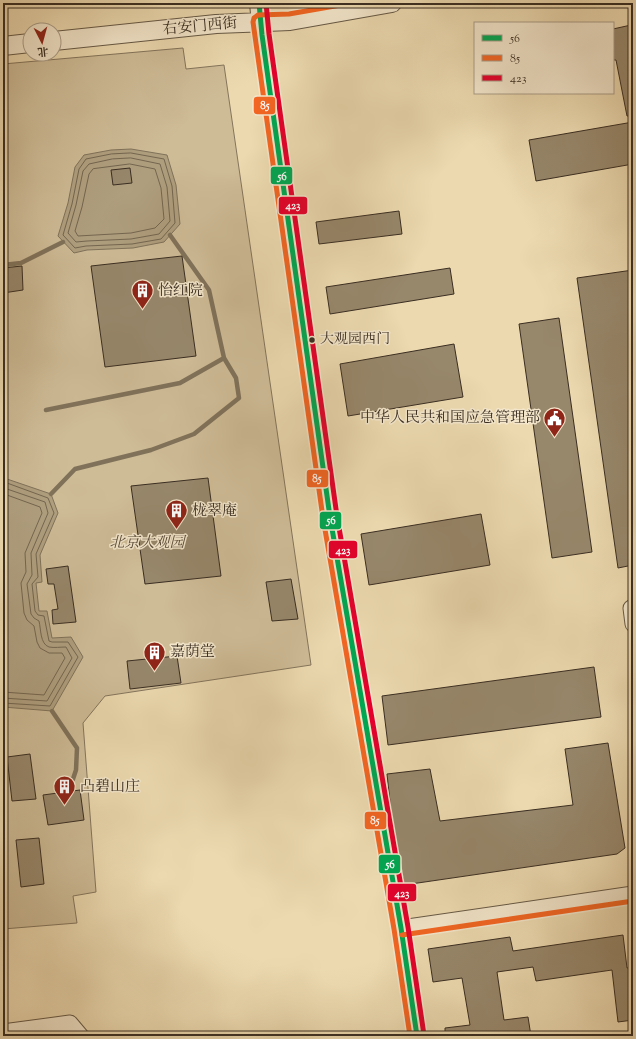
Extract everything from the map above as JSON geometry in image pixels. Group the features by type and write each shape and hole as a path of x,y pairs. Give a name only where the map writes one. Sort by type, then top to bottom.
{"street":[{"name":"右安门西街","path":"62,40 216,24 259,12 288,11 336,3"},
{"name":"右安门西街","path":"259,12 290,21 392,3"},
{"path":"259,12 330,517 402,928 417,1036"},
{"path":"3,46 22,44"},
{"path":"633,608 631,608 633,624"},
{"path":"402,928 633,894"},
{"path":"3,1032 70,1023 81,1036"}],"green space":[{"name":"北京大观园","path":"183,48 186,69 224,65 311,665 105,696 83,723 96,892 73,896 77,923 3,929 3,64 26,62 62,62 62,59"}],"water":[{"path":"131,149 167,155 176,185 180,224 164,242 133,248 87,250 74,253 58,236 68,203 75,167 84,155 111,150"},
{"path":"7,479 51,494 58,513 40,555 42,582 36,583 39,611 47,611 52,638 71,637 83,657 52,711 3,707 3,480"}],"building":[{"path":"631,25 633,35 633,116 627,116 616,60 614,60 614,29"},
{"path":"633,122 633,164 536,181 529,140"},
{"path":"130,168 132,183 113,185 111,170"},
{"path":"399,211 402,234 319,244 316,222"},
{"name":"怡红院","path":"182,256 196,356 105,367 91,266"},
{"path":"22,266 23,290 3,293 3,268"},
{"path":"450,268 454,294 330,314 326,287"},
{"path":"633,270 633,565 618,568 577,278"},
{"name":"中华人民共和国应急管理部","path":"559,318 592,552 552,558 519,324"},
{"path":"454,344 463,397 348,416 340,364"},
{"name":"栊翠庵","path":"208,478 221,576 145,584 131,486"},
{"path":"481,514 490,565 369,585 361,534"},
{"path":"68,566 76,622 53,624 52,610 58,609 54,584 48,584 46,569"},
{"path":"291,579 298,619 272,621 266,582"},
{"name":"嘉荫堂","path":"177,656 181,683 130,689 127,661"},
{"path":"594,667 601,717 388,745 382,696"},
{"path":"608,743 625,848 617,854 404,885 391,811 387,774 430,769 440,821 573,805 565,749"},
{"path":"30,754 36,799 12,801 7,757"},
{"name":"凸碧山庄","path":"80,790 84,820 48,825 43,795"},
{"path":"39,838 44,884 21,887 16,840"},
{"path":"623,935 627,968 633,967 633,1020 618,1022 612,970 536,981 533,967 497,972 504,1020 528,1017 531,1036 445,1036 445,1028 470,1025 462,978 433,982 428,949 510,937 513,951"}],"waterway":[{"path":"51,494 75,469 151,450 194,434 239,398 236,378 224,358 209,290 170,235"},
{"path":"3,265 21,263 63,242"},
{"path":"46,410 180,383 224,358"},
{"path":"52,711 77,748 76,770 71,785"}],"transit line":[{"name":"56","path":"259,3 262,35 330,517 401,928 417,1036"},
{"name":"423","path":"266,3 269,34 337,516 408,927 424,1035"},
{"name":"85","path":"352,3 289,14 258,15 254,18 253,22 323,518 394,929 410,1036"},
{"name":"85","path":"402,935 633,901"}],"place":[{"name":"怡红院","path":"143,310"},
{"name":"大观园西门","path":"312,340"},
{"name":"中华人民共和国应急管理部","path":"555,438"},
{"name":"栊翠庵","path":"176,530"},
{"name":"嘉荫堂","path":"154,672"},
{"name":"凸碧山庄","path":"64,806"}]}
